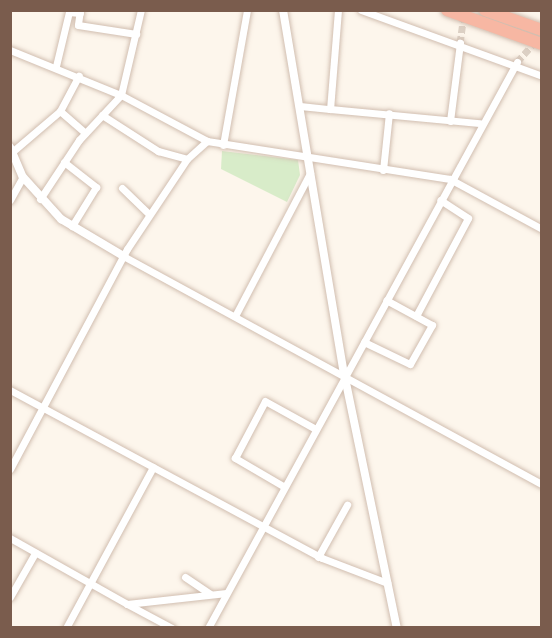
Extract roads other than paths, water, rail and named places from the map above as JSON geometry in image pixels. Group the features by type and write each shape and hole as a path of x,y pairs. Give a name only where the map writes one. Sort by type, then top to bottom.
{"highway":[{"path":"447,10 542,44"},
{"path":"485,10 542,30"}],"street":[{"path":"40,199 85,133 121,95 141,10"},
{"path":"223,145 247,10"},
{"path":"283,10 344,374 397,627"},
{"path":"330,109 338,10"},
{"path":"361,10 542,76"},
{"path":"56,66 69,12 80,12 78,25 136,34"},
{"path":"450,121 459,46"},
{"path":"10,50 56,66 121,95 207,141 450,179 542,229"},
{"path":"208,627 261,525 440,200 479,123 515,65"},
{"path":"79,76 60,111 11,150 23,177 40,199 72,226 542,484"},
{"path":"300,106 479,123"},
{"path":"60,111 85,133"},
{"path":"383,170 389,113"},
{"path":"102,115 158,151 187,159"},
{"path":"10,469 149,214 187,159 207,141"},
{"path":"64,162 96,187 72,226"},
{"path":"235,316 310,173"},
{"path":"10,200 23,177"},
{"path":"122,188 149,214"},
{"path":"416,316 468,218 440,200"},
{"path":"363,342 410,364 432,325 386,300"},
{"path":"10,390 318,556 387,582"},
{"path":"283,486 235,458 264,401 314,428"},
{"path":"66,627 153,467"},
{"path":"318,556 347,505"},
{"path":"10,538 172,627"},
{"path":"10,597 35,553"},
{"path":"185,577 211,594"},
{"path":"127,604 226,593"}],"tunnel":[{"path":"460,43 464,13"},
{"path":"517,62 536,41"}]}
